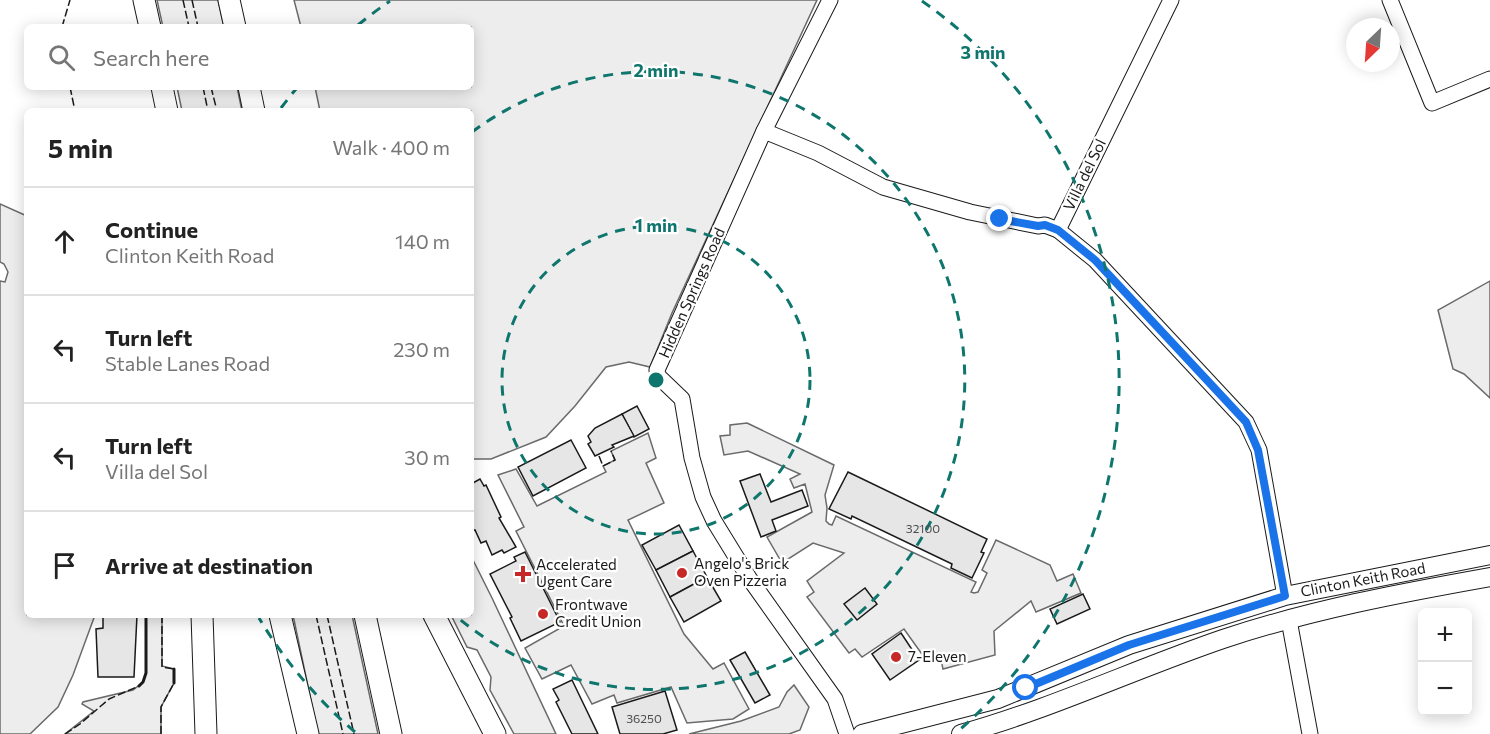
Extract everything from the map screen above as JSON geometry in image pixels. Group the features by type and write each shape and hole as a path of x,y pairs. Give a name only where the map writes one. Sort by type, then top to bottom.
{"highway":[{"path":"144,0 149,24"},
{"path":"228,0 234,24"},
{"path":"162,90 166,108"},
{"path":"250,90 253,108"},
{"path":"202,618 206,734"},
{"path":"281,618 308,734"},
{"path":"366,618 391,734"},
{"path":"436,618 495,734"}],"main road":[{"path":"1468,560 1490,548"},
{"name":"Clinton Keith Road","path":"862,734 998,699 1129,645 1285,596 1490,555"},
{"path":"1289,620 1289,614 1307,602 1371,587 1392,574"},
{"name":"Clinton Keith Road","path":"961,734 1005,722 1224,639 1339,606 1490,577"},
{"path":"1141,669 1153,653 1195,634 1280,607 1285,596"}],"street":[{"name":"Hidden Springs Road","path":"830,0 764,131 657,370 658,376 682,399 692,458 703,497 714,521 749,578 835,699 847,734"},
{"name":"Villa del Sol","path":"1058,230 1171,0"},
{"path":"1390,0 1432,103 1490,79"},
{"path":"764,131 818,153 883,187 970,212 1038,226 1045,225 1058,230 1095,260 1246,422 1258,450 1285,596"},
{"path":"1289,620 1310,734"}],"shaded area":[{"path":"157,0 218,0 223,24 162,24"},
{"path":"294,0 817,0 672,313 650,367 629,362 606,367 575,406 546,437 491,459 474,459 474,108 319,108 316,90 474,90 474,24 300,24"},
{"path":"178,90 238,90 241,108 181,108"},
{"path":"0,204 24,215 24,618 94,618 73,675 58,707 30,734 0,734 0,281 5,282 8,272 4,264 0,262"},
{"path":"1490,281 1490,398 1464,374 1453,369 1438,310"},
{"path":"747,423 834,465 825,495 826,521 829,524 832,525 836,516 976,582 971,592 974,593 978,592 987,573 982,570 996,540 1050,565 1057,581 1073,574 1081,593 1036,612 1031,601 994,631 995,655 943,669 941,660 934,651 924,657 904,629 862,657 855,649 849,653 807,597 814,592 807,581 844,553 813,543 782,563 767,537 812,512 805,484 794,488 790,479 800,474 748,451 724,455 720,436 730,435 730,425"},
{"path":"648,433 656,458 646,463 664,503 628,520 684,634 713,669 724,663 749,709 733,719 687,723 671,687 617,703 614,695 592,704 571,665 542,679 525,648 564,626 516,531 524,527 498,475 516,469 537,506 606,472 603,466 615,460 611,451"},
{"path":"474,562 556,734 514,734 490,690 491,677 477,650 467,647 452,618 474,618"},
{"path":"146,618 162,618 162,666 174,669 174,683 161,707 161,734 65,734 94,711 82,704 83,702 133,690 143,682 146,673"},
{"path":"294,618 353,618 378,734 318,734"},
{"path":"794,685 809,707 800,730 789,734 689,734 741,721 779,707 787,692"}],"building":[{"path":"637,406 649,429 634,437 622,414"},
{"path":"622,414 634,436 612,445 614,447 595,456 588,444 591,442 588,436 595,428"},
{"path":"571,440 586,468 533,496 518,467"},
{"path":"848,472 987,539 981,552 984,553 972,578 951,568 952,564 852,516 851,519 829,509"},
{"path":"760,474 771,502 802,490 808,506 772,520 776,531 761,537 740,481"},
{"path":"480,479 484,486 486,485 501,517 499,518 516,547 504,553 502,550 492,555 486,541 481,543 474,530 474,482"},
{"path":"679,525 693,551 656,570 642,545"},
{"name":"Angelo's Brick Oven Pizzeria","path":"693,551 707,577 670,597 656,570"},
{"path":"525,552 560,622 521,641 510,618 512,617 490,574 516,561 514,557"},
{"path":"707,577 721,601 684,622 670,597"},
{"path":"865,588 877,604 857,620 844,604"},
{"path":"1083,594 1090,609 1057,624 1050,609"},
{"path":"103,618 137,618 134,677 98,677 96,629 103,628"},
{"name":"7-Eleven","path":"901,633 919,660 890,680 872,654"},
{"path":"745,652 770,695 755,703 730,660"},
{"path":"572,680 598,734 572,734 556,702 559,700 553,689"},
{"path":"665,691 677,730 663,734 620,734 612,707"}],"fence":[{"path":"63,24 70,0"},
{"path":"183,0 188,24"},
{"path":"192,0 197,24"},
{"path":"71,90 74,108"},
{"path":"204,90 207,108"},
{"path":"212,90 216,108"},
{"path":"599,456 603,466 615,460 611,451"},
{"path":"162,618 162,667 174,669"},
{"path":"317,618 343,734"},
{"path":"328,618 354,734"},
{"path":"161,734 161,707 174,683"},
{"path":"65,734 109,699 139,686"}],"wall":[{"path":"139,686 146,673 146,618"},
{"path":"174,669 174,683"}],"place":[{"name":"Angelo's Brick Oven Pizzeria","path":"682,573"},
{"name":"Accelerated Ugent Care","path":"523,574"},
{"name":"Frontwave Credit Union","path":"543,614"},
{"name":"7-Eleven","path":"896,657"}],"route":[{"path":"1000,219 1038,226 1045,225 1058,230 1095,260 1246,422 1258,450 1285,596 1196,622 1129,645 1026,688"}]}
